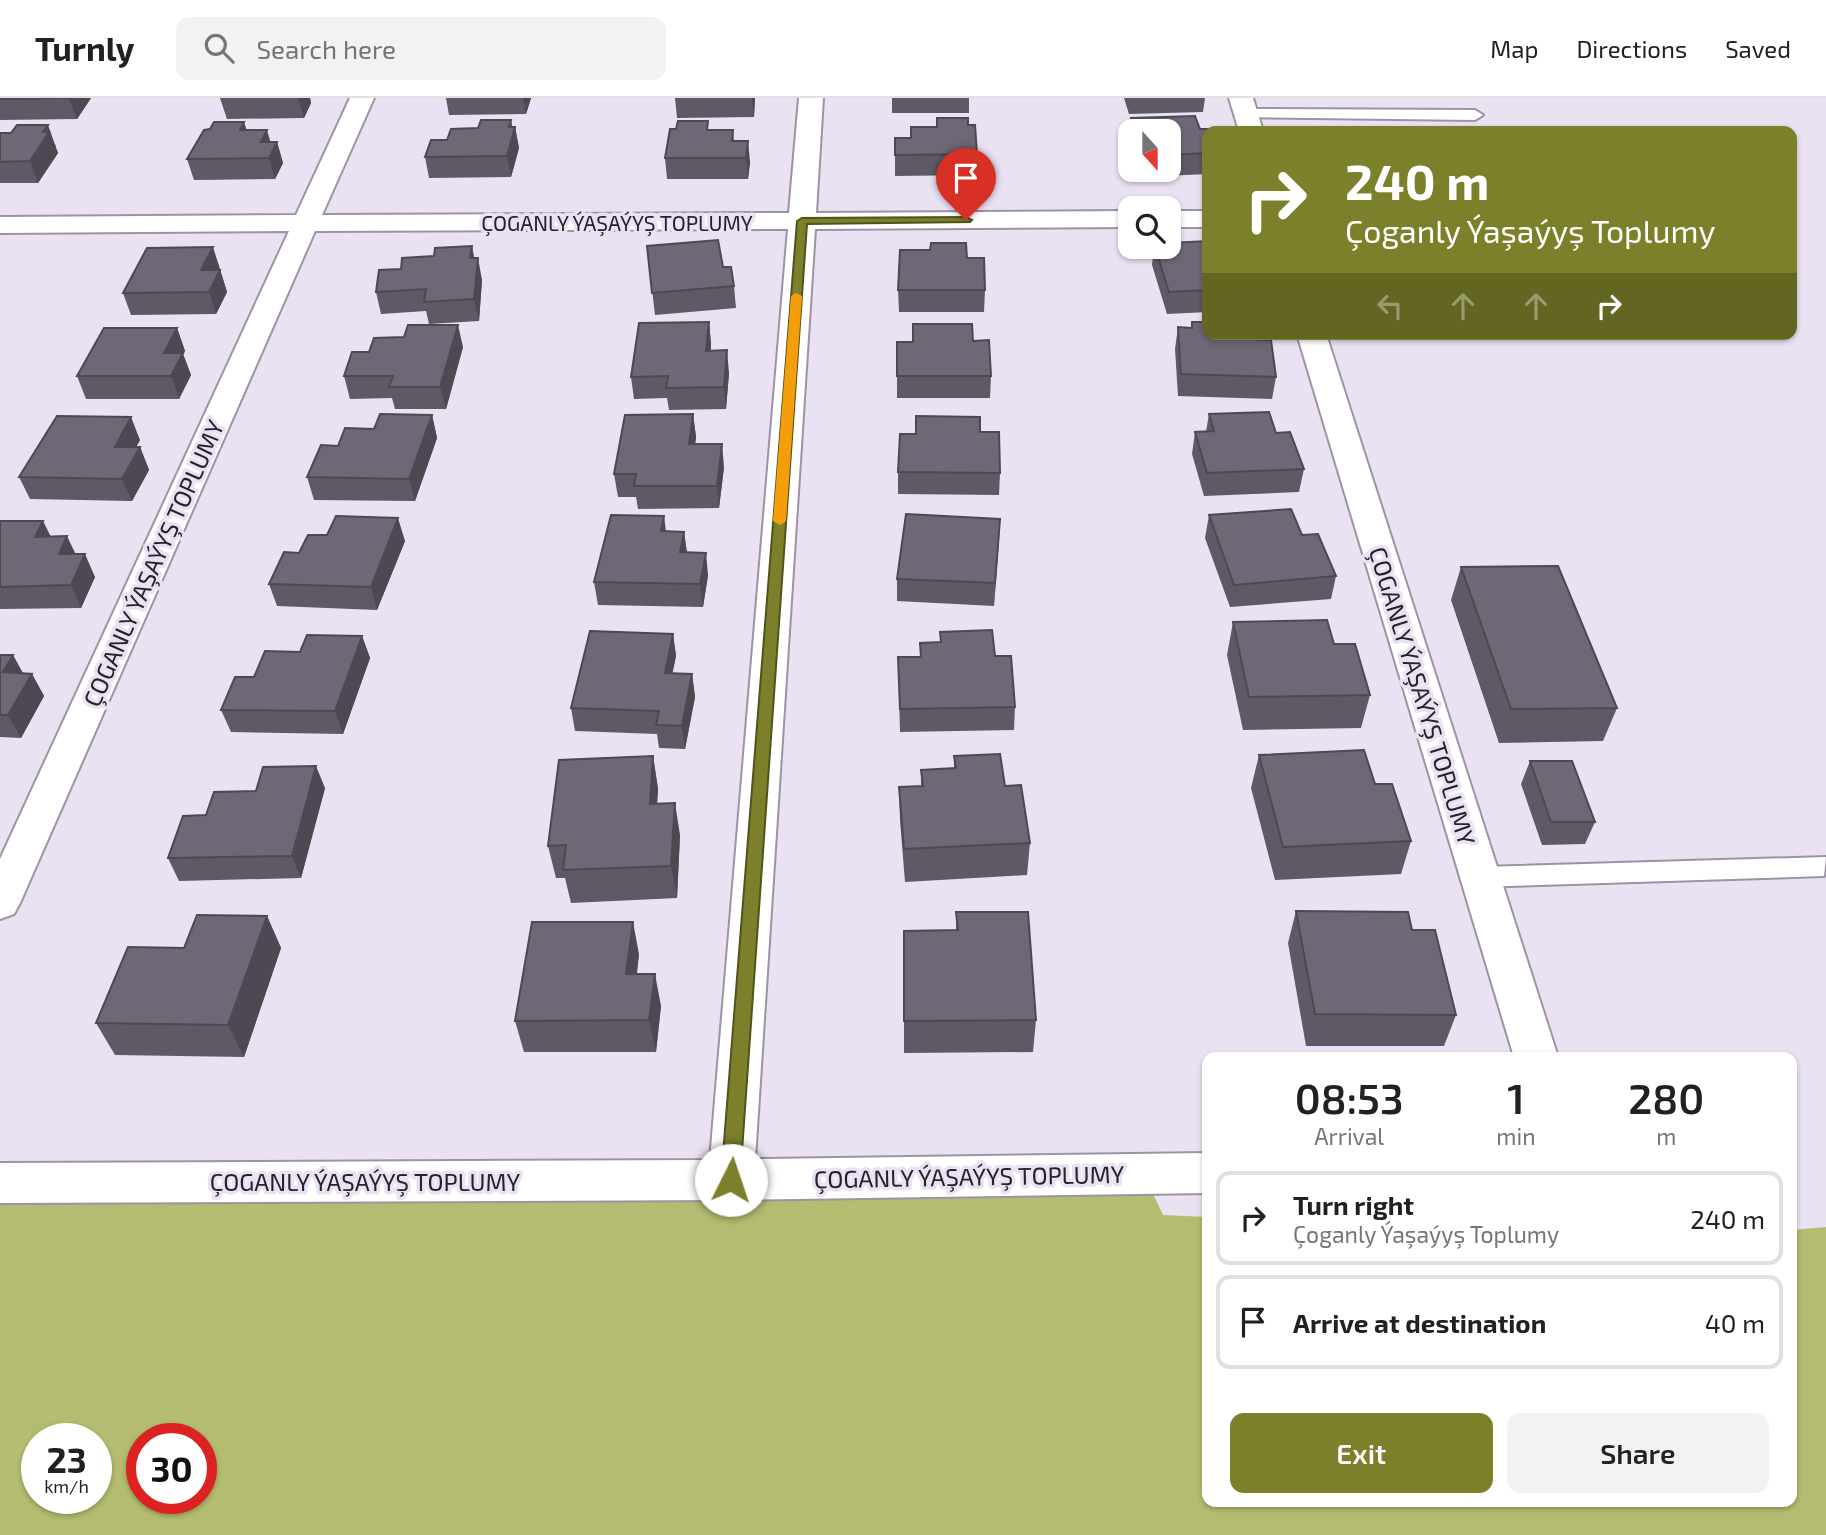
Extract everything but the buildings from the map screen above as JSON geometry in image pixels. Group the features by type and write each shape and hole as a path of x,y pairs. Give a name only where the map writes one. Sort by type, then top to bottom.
{"street":[{"name":"ÇOGANLY ÝAŞAÝYŞ TOPLUMY","path":"0,903 362,98"},
{"path":"731,1180 811,98"},
{"name":"ÇOGANLY ÝAŞAÝYŞ TOPLUMY","path":"0,225 1118,219"},
{"path":"1181,219 1202,219"},
{"name":"ÇOGANLY ÝAŞAÝYŞ TOPLUMY","path":"1313,340 1534,1052"},
{"name":"ÇOGANLY ÝAŞAÝYŞ TOPLUMY","path":"0,1183 731,1180 1202,1173"}],"lane":[{"path":"1246,114 1475,116"},
{"path":"1480,877 1824,866"}],"green space":[{"path":"1153,1194 1163,1215 1202,1217 1202,1507 1797,1507 1797,1230 1826,1227 1826,1535 0,1535 0,1201"}],"slow traffic":[{"path":"780,521 796,296"}],"route":[{"path":"731,1180 802,221 966,220"}]}
